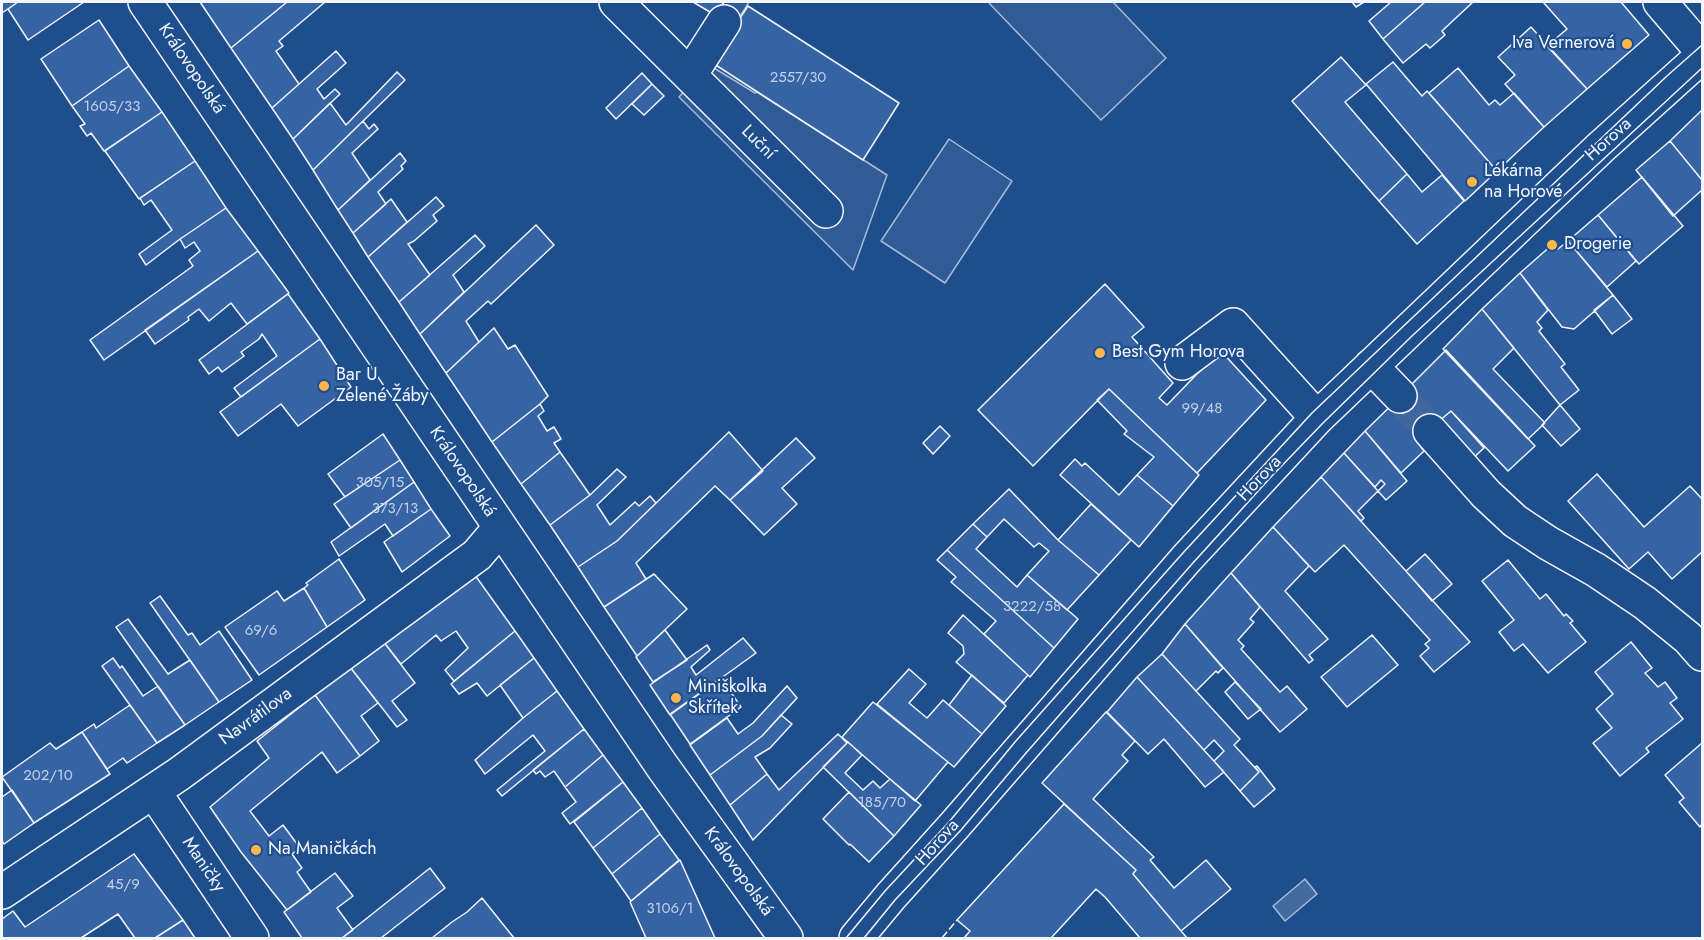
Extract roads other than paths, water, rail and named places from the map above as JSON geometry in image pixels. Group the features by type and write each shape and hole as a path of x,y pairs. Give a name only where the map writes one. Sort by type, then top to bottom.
{"street":[{"name":"Královopolská","path":"145,2 662,766 786,939"},
{"name":"Luční","path":"616,2 826,211"},
{"path":"1660,2 1702,51"},
{"path":"690,75 724,22"},
{"name":"Horova","path":"856,939 1187,558 1317,418 1600,147 1702,56"},
{"path":"1182,363 1233,325 1317,418"},
{"path":"1371,366 1400,396"},
{"path":"1430,431 1486,494 1515,521 1645,603 1688,638 1702,654"},
{"name":"Navrátilova","path":"2,892 154,792 477,555 500,528"},
{"name":"Maničky","path":"154,792 252,939"}],"tunnel":[{"path":"1400,396 1430,431"}],"tram line":[{"path":"846,938 885,891 949,822 1015,742 1182,554 1312,413 1702,45"},
{"path":"864,938 1192,564 1322,424 1413,335 1702,68"}],"place":[{"name":"Iva Vernerová","path":"1627,44"},
{"name":"Lékárna na Horové","path":"1472,182"},
{"name":"Drogerie","path":"1552,245"},
{"name":"Best Gym Horova","path":"1100,353"},
{"name":"Bar U Zelené Žáby","path":"324,386"},
{"name":"Miniškolka Skřítek","path":"676,698"},
{"name":"Na Maničkách","path":"256,850"}]}
